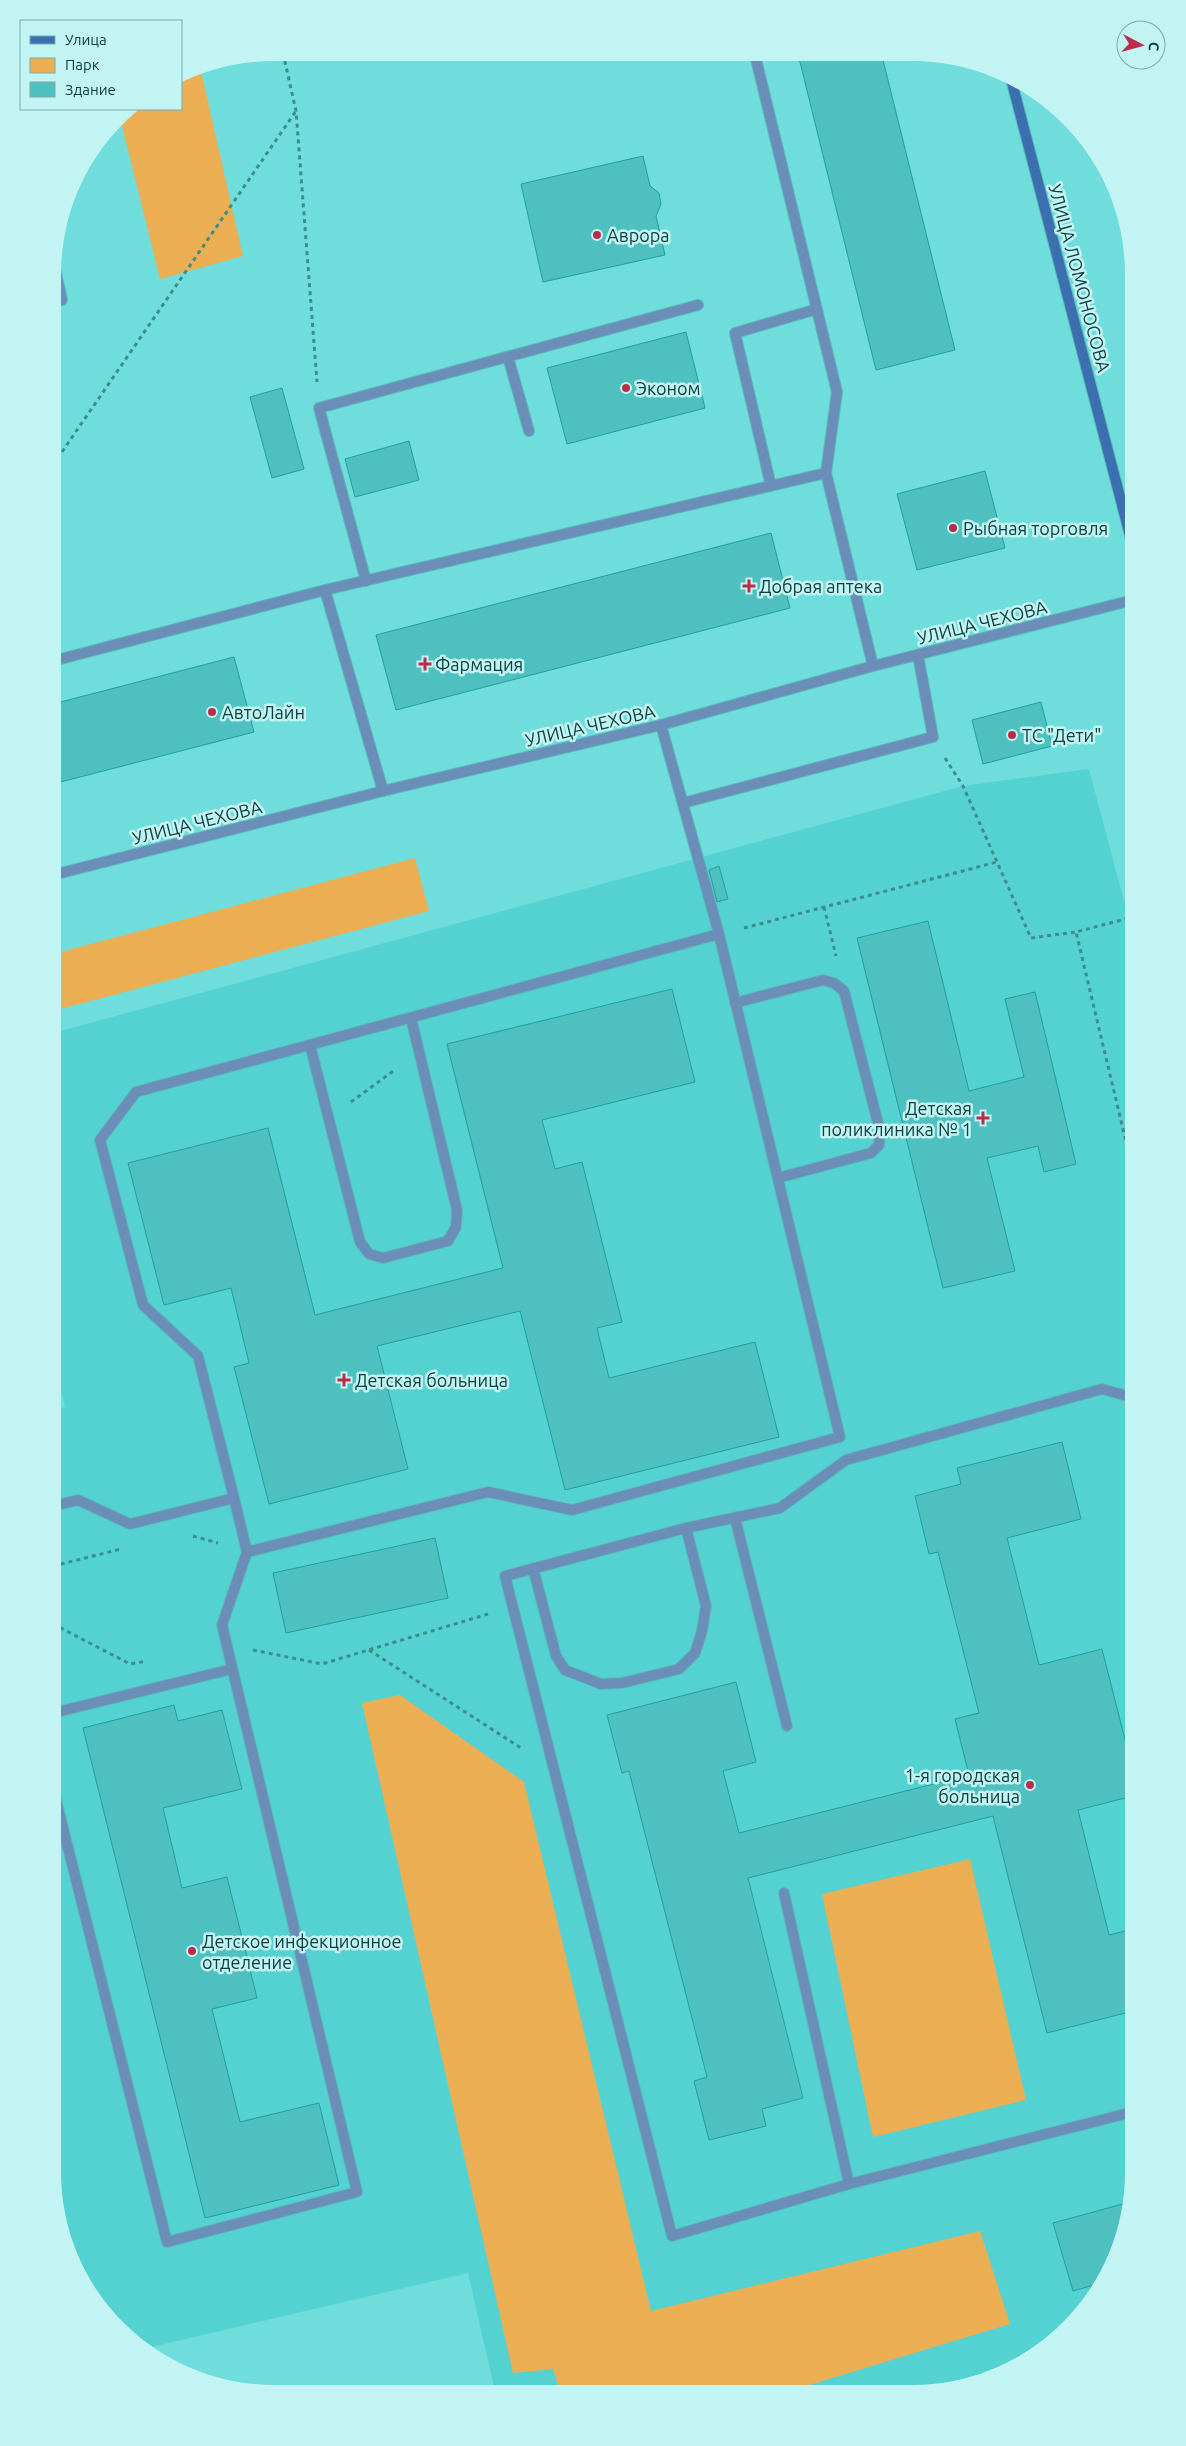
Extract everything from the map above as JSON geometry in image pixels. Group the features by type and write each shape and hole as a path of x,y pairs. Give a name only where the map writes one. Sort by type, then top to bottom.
{"main road":[{"name":"УЛИЦА ЛОМОНОСОВА","path":"1013,87 1125,516"}],"street":[{"path":"756,61 837,392 826,473 873,666"},
{"path":"61,296 62,300"},
{"path":"366,581 319,408 698,305"},
{"path":"771,486 735,333 816,310"},
{"path":"508,357 529,431"},
{"path":"61,659 325,590 826,473"},
{"path":"325,590 384,791"},
{"name":"УЛИЦА ЧЕХОВА","path":"61,873 384,791 661,725 873,666 1125,602"},
{"path":"683,803 933,737 918,655"},
{"path":"247,1552 488,1492 572,1510 840,1437 719,934 661,725"},
{"path":"61,1820 167,2242 357,2192 222,1625 247,1552 234,1498 198,1356 143,1305 100,1140 136,1092 719,934"},
{"path":"735,1003 823,980 834,983 844,991 880,1131 879,1145 871,1153 778,1178"},
{"path":"310,1045 360,1242 369,1254 384,1258 448,1241 456,1226 457,1210 411,1018"},
{"path":"1125,1395 1102,1389 846,1460 780,1508 686,1528 505,1576 672,2236 849,2184 1125,2114"},
{"path":"61,1504 78,1500 130,1524 234,1498"},
{"path":"735,1518 787,1726"},
{"path":"533,1568 556,1656 565,1670 601,1684 622,1683 680,1670 695,1653 702,1631 706,1606 686,1528"},
{"path":"61,1710 232,1669"},
{"path":"784,1893 849,2184"}],"path":[{"path":"284,61 296,111 319,408"},
{"path":"61,453 296,111"},
{"path":"933,737 963,786 1031,938 1076,932 1125,919"},
{"path":"719,934 998,862"},
{"path":"824,907 844,991"},
{"path":"1076,932 1125,1137"},
{"path":"329,1119 419,1052"},
{"path":"226,1644 322,1664 513,1607"},
{"path":"61,1628 130,1664 149,1660"},
{"path":"368,1650 554,1769"}],"shaded area":[{"path":"1089,769 1125,905 1125,2172 1123,2200 1118,2227 1103,2266 1081,2302 1042,2341 993,2369 967,2378 940,2383 912,2385 494,2385 468,2273 153,2347 134,2332 105,2302 83,2266 68,2227 63,2200 61,2172 61,1408 65,1407 61,1390 61,1031 963,786"}],"green space":[{"path":"202,74 243,256 160,279 122,126 138,110 182,110 182,82"},
{"path":"415,858 429,911 61,1009 61,952"},
{"path":"400,1695 524,1782 651,2311 980,2231 1010,2324 809,2385 558,2385 553,2369 513,2373 362,1703"},
{"path":"970,1859 1026,2100 873,2137 822,1894"}],"building":[{"path":"800,61 883,61 955,350 876,370"},
{"name":"Аврора","path":"643,156 650,186 659,193 661,204 656,216 665,255 543,282 521,184"},
{"name":"Эконом","path":"686,332 705,408 567,444 547,368"},
{"path":"282,388 304,469 272,478 250,397"},
{"path":"409,441 419,480 355,497 345,459"},
{"name":"Рыбная торговля","path":"985,471 1005,548 917,570 897,494"},
{"path":"771,533 790,608 396,710 376,635"},
{"path":"234,657 254,732 61,782 61,702"},
{"name":"ТС \"Дети\"","path":"1041,702 1052,746 983,764 972,720"},
{"path":"719,866 728,899 717,902 709,870"},
{"name":"Детская поликлиника № 1","path":"928,921 969,1091 1024,1077 1005,999 1035,992 1076,1164 1044,1172 1038,1146 987,1158 1015,1271 943,1288 857,938"},
{"path":"672,989 695,1082 542,1120 555,1169 582,1162 622,1322 597,1328 609,1378 755,1342 779,1437 565,1490 520,1311 377,1346 408,1469 269,1504 234,1367 249,1363 231,1288 164,1305 128,1163 268,1128 315,1315 503,1268 447,1044"},
{"name":"1-я городская больница","path":"1062,1442 1081,1519 1007,1538 1039,1665 1102,1649 1125,1740 1125,1798 1078,1810 1109,1935 1125,1931 1125,2013 1047,2033 993,1816 748,1878 803,2098 762,2109 766,2126 709,2140 694,2081 707,2077 629,1771 622,1773 607,1715 736,1682 756,1762 723,1771 739,1833 969,1775 955,1719 979,1713 938,1552 929,1554 915,1496 961,1484 957,1468"},
{"path":"435,1538 448,1598 286,1633 273,1573"},
{"name":"Детское инфекционное отделение","path":"174,1705 178,1721 222,1710 242,1789 163,1808 182,1888 227,1877 257,1998 212,2009 240,2122 319,2103 339,2185 205,2218 83,1728"},
{"path":"1122,2204 1118,2227 1109,2253 1092,2286 1073,2291 1053,2223"}],"place":[{"name":"Аврора","path":"597,235"},
{"name":"Эконом","path":"626,388"},
{"name":"Рыбная торговля","path":"953,528"},
{"name":"Добрая аптека","path":"749,586"},
{"name":"Фармация","path":"425,664"},
{"name":"АвтоЛайн","path":"212,712"},
{"name":"ТС \"Дети\"","path":"1012,735"},
{"name":"Детская поликлиника № 1","path":"983,1118"},
{"name":"Детская больница","path":"344,1380"},
{"name":"1-я городская больница","path":"1030,1785"},
{"name":"Детское инфекционное отделение","path":"192,1951"}]}
